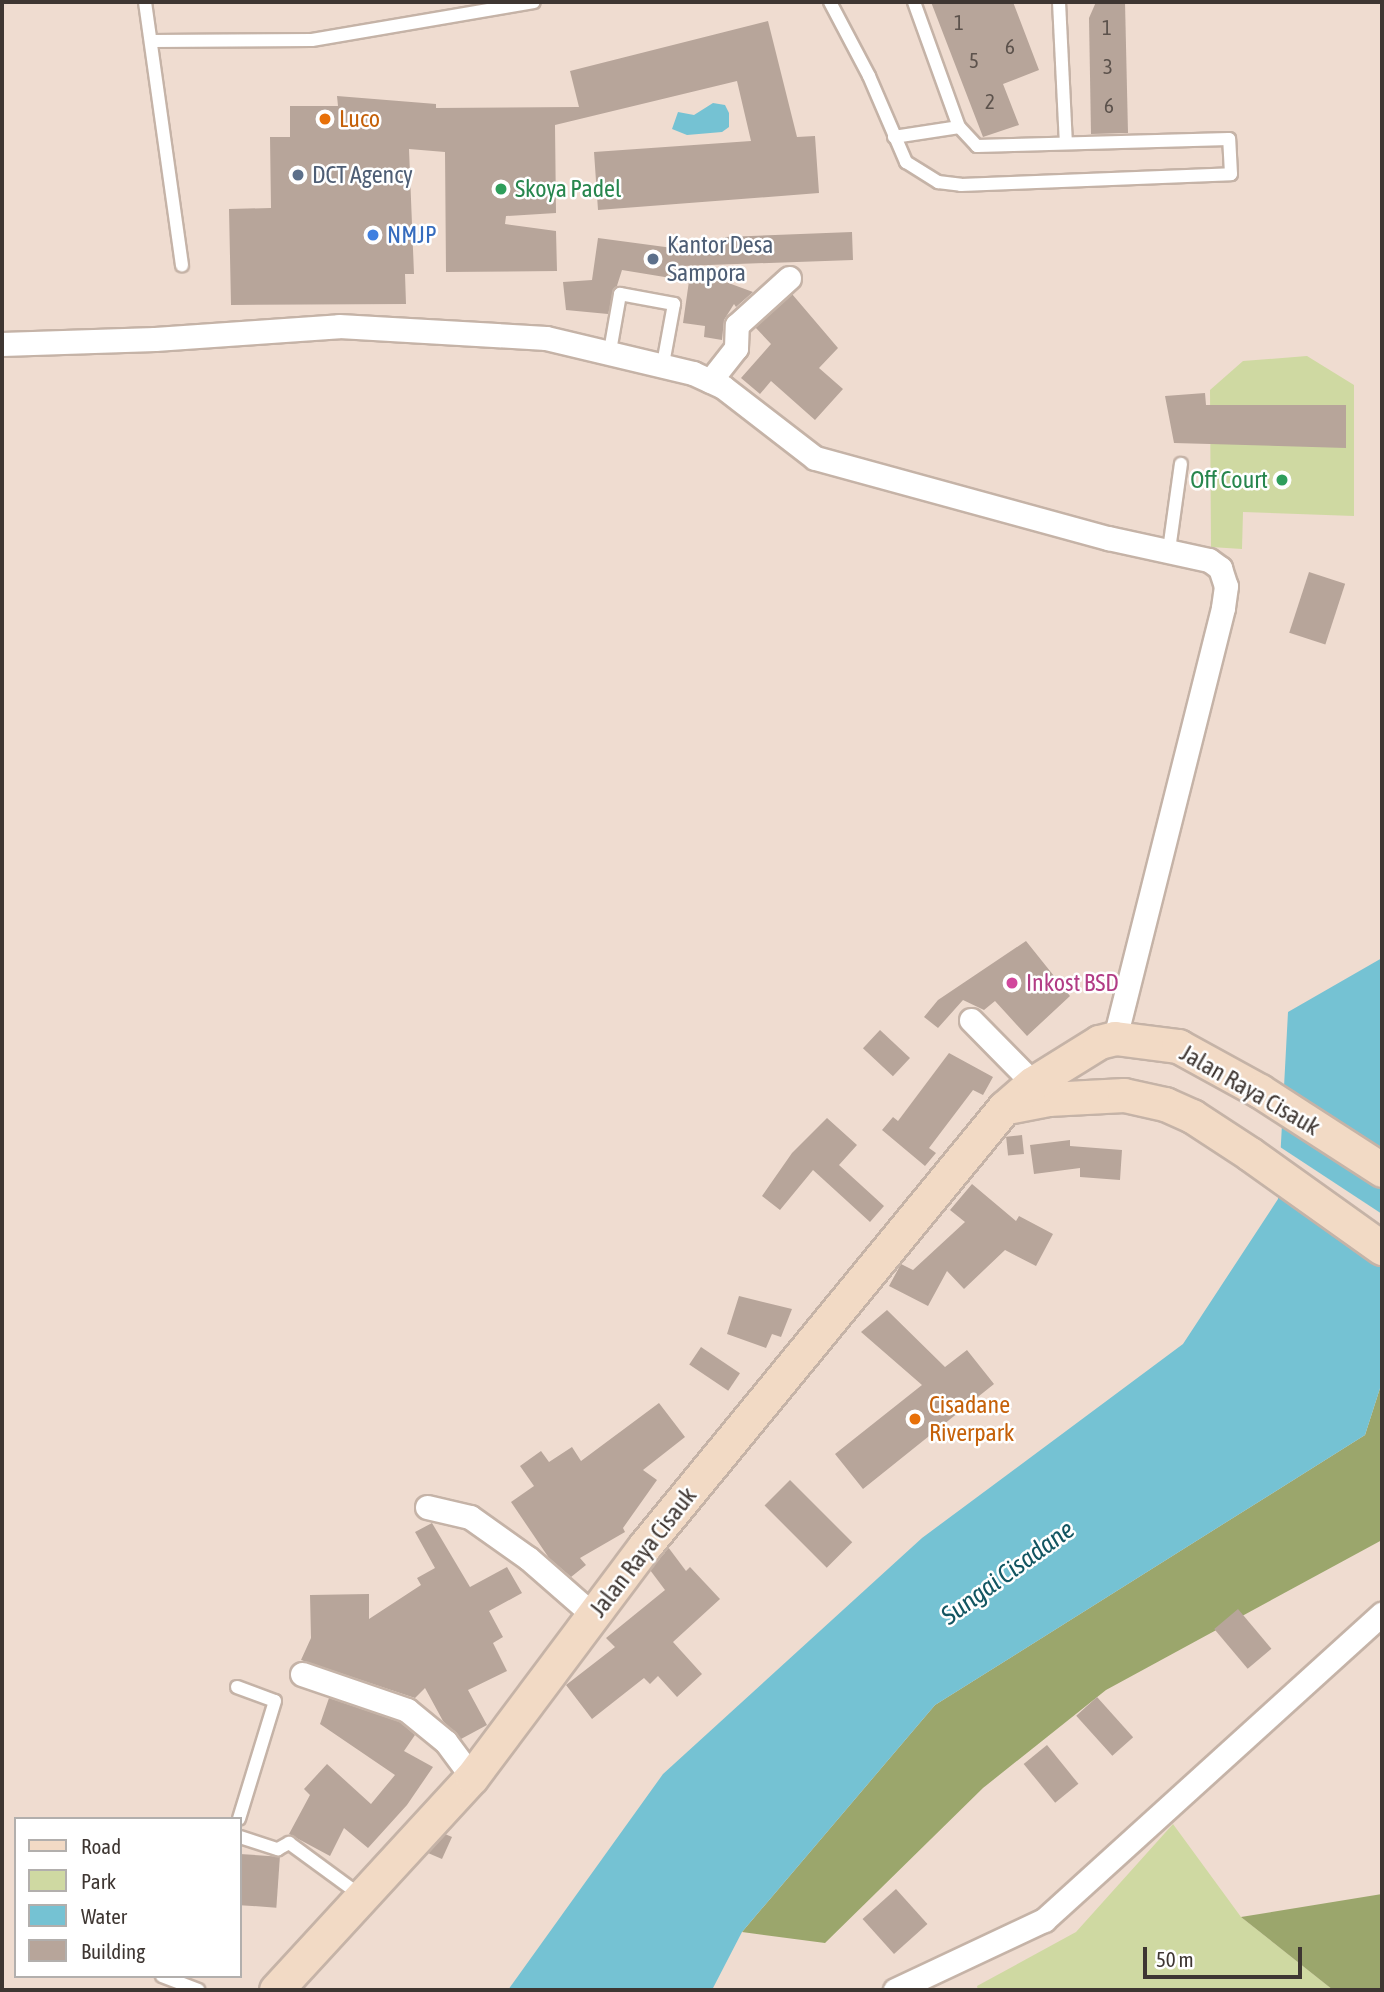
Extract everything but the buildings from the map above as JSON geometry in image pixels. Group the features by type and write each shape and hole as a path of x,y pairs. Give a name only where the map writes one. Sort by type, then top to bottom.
{"main road":[{"name":"Jalan Raya Cisauk","path":"276,1990 360,1895 472,1777 545,1685 644,1547 1004,1108 1041,1091 1083,1050 1115,1038 1178,1046 1260,1091 1382,1170"},
{"name":"Jalan Raya Cisauk","path":"1041,1091 1124,1095 1165,1104 1192,1116 1382,1248"}],"street":[{"path":"710,381 736,348 737,325 789,278"},
{"path":"2,344 155,340 340,326 505,334 610,351 663,364 710,381 815,458 1209,559 1220,568 1226,586 1115,1038"},
{"path":"971,1020 1041,1091"},
{"path":"426,1507 470,1517 528,1558 593,1615"},
{"path":"895,1990 1044,1920 1382,1614"},
{"path":"302,1674 407,1710 446,1742 472,1777"}],"lane":[{"path":"145,2 182,265"},
{"path":"152,41 312,40 534,2"},
{"path":"830,2 869,76 906,162 922,176 961,185 1231,174 1229,139 977,146 960,127 914,2"},
{"path":"1059,2 1066,143"},
{"path":"894,137 960,127"},
{"path":"610,351 620,294 674,304 663,364"},
{"path":"1169,550 1181,464"},
{"path":"237,1687 275,1701 240,1817"},
{"path":"242,1838 278,1849 289,1843 360,1895"},
{"path":"167,1978 198,1990"}],"green space":[{"name":"Off Court","path":"1307,356 1354,385 1354,516 1243,512 1242,549 1211,547 1210,390 1243,361"},
{"path":"1382,1382 1382,1540 1106,1690 983,1788 825,1943 742,1932 935,1705 1365,1435"},
{"path":"1173,1824 1241,1917 1333,1990 978,1990 977,1986 1076,1932"},
{"path":"1382,1894 1382,1990 1333,1990 1241,1917"}],"water":[{"path":"713,103 725,105 729,113 729,127 722,132 687,135 672,129 678,112 694,115"},
{"name":"Sungai Cisadane","path":"1382,958 1382,1382 1365,1435 935,1705 742,1932 712,1990 508,1990 663,1774 922,1538 1183,1344 1278,1199 1288,1012"}],"pier":[{"path":"1277,1145 1382,1214 1382,1265 1275,1195"}],"place":[{"name":"Luco","path":"325,119"},
{"name":"DCT Agency","path":"298,175"},
{"name":"Skoya Padel","path":"501,189"},
{"name":"NMJP","path":"373,235"},
{"name":"Kantor Desa Sampora","path":"653,259"},
{"name":"Off Court","path":"1282,480"},
{"name":"Inkost BSD","path":"1012,983"},
{"name":"Cisadane Riverpark","path":"915,1419"}]}
